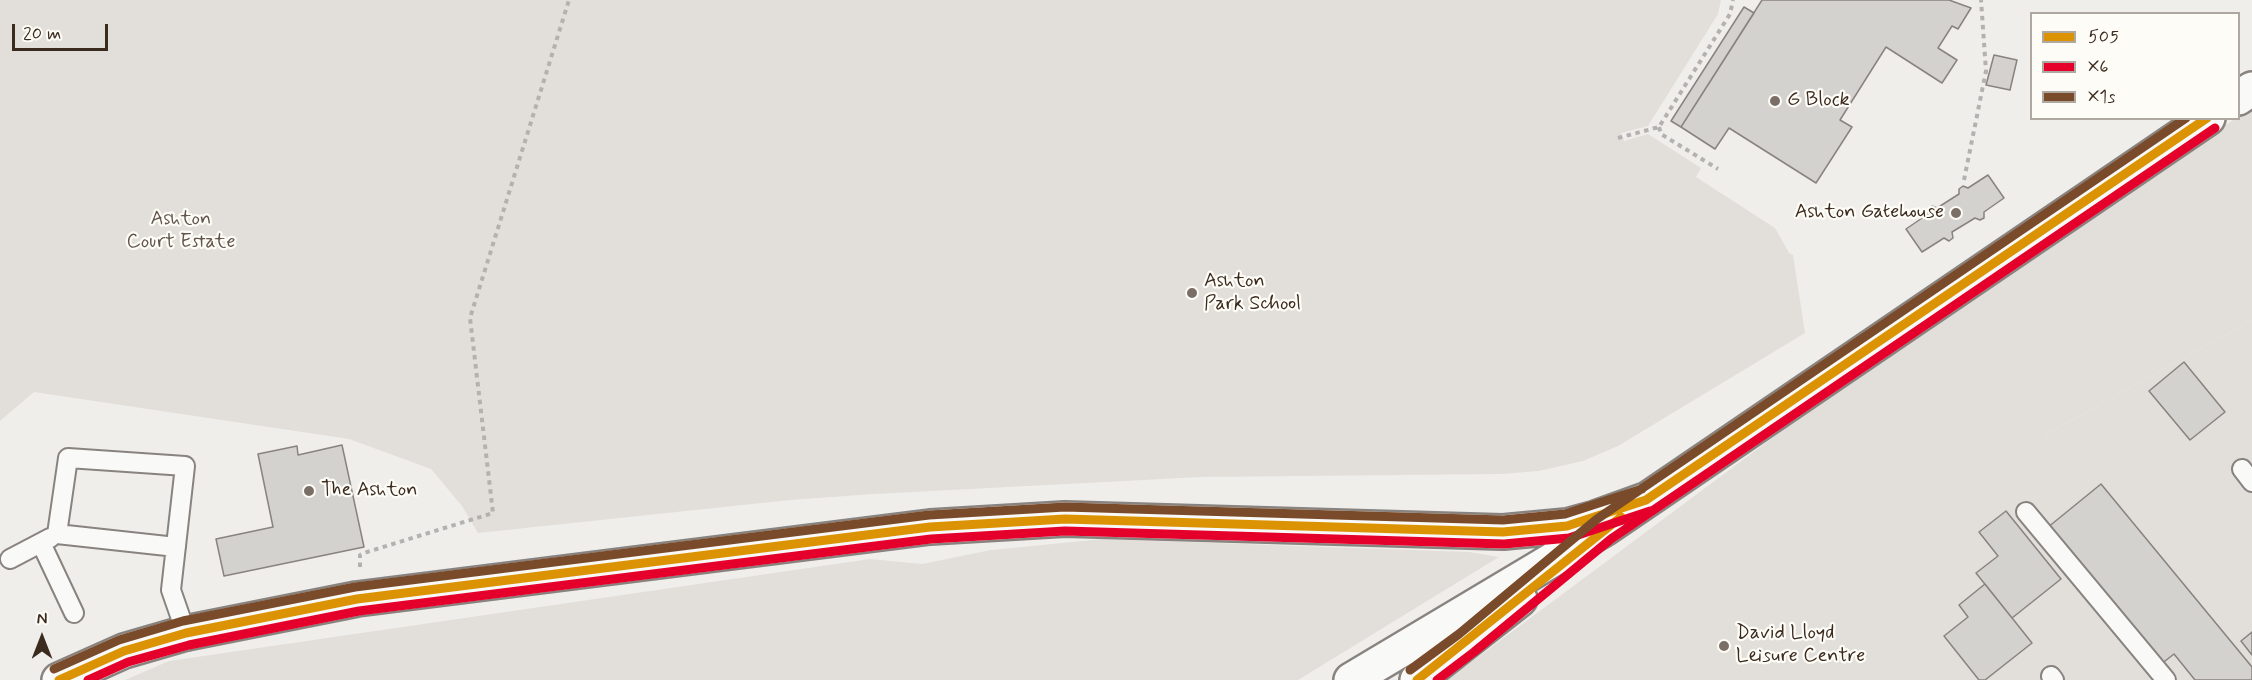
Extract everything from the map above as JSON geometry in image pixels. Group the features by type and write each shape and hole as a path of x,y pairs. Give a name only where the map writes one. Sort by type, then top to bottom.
{"main road":[{"path":"1351,680 1604,529 2205,120"},
{"path":"58,680 124,651 186,633 357,599 930,527 1065,519 1503,532 1567,526 1646,500"},
{"path":"1417,680 1466,643 1604,529"}],"lane":[{"path":"57,534 68,458 185,466 171,590 186,633"},
{"path":"2026,512 2166,680"},
{"path":"10,559 57,534 176,547"},
{"path":"41,543 74,613"}],"path":[{"path":"357,599 360,555 493,513 470,318 569,0"},
{"path":"1618,138 1659,127 1730,14 1733,0"},
{"path":"1964,180 1986,71 1981,0"},
{"path":"1659,127 1661,134 1718,169"}],"shaded area":[{"path":"2252,320 2252,680 1946,680 1978,590 2047,434"}],"green space":[{"name":"Ashton Park School","path":"0,0 1721,0 1718,14 1648,126 1621,133 1624,141 1648,134 1701,168 1696,177 1775,228 1789,253 1793,255 1805,333 1618,446 1583,461 1539,471 1501,474 1201,477 874,494 790,500 478,533 462,506 431,469 349,439 34,392 0,421"},
{"path":"2252,108 2252,320 2047,434 1946,680 1447,680 1861,372 2101,203 2233,120 2240,120 2240,115"},
{"path":"1103,539 1469,552 1499,557 1298,680 125,680 169,661 870,559 922,564 991,550"}],"building":[{"name":"G Block","path":"1762,0 1949,0 1971,8 1958,29 1952,26 1938,48 1957,60 1942,83 1886,47 1840,120 1852,127 1816,183 1729,128 1715,149 1681,127"},
{"path":"1744,7 1754,13 1681,127 1671,121"},
{"path":"1994,55 2017,60 2010,90 1986,85"},
{"name":"Ashton Gatehouse","path":"1988,175 2004,198 1984,212 1984,218 1980,220 1975,218 1952,232 1953,238 1949,241 1944,238 1922,252 1906,229 1928,214 1928,209 1932,206 1937,208 1959,194 1959,189 1963,186 1968,188"},
{"path":"2184,362 2225,412 2190,440 2149,391"},
{"name":"The Ashton","path":"342,445 364,547 224,576 216,539 273,527 258,454 297,446 298,455"},
{"path":"2101,484 2252,667 2252,680 2195,680 2174,654 2160,665 2047,528"},
{"path":"2006,511 2061,579 2012,618 1976,573 1998,556 1979,532"},
{"path":"1985,584 2032,643 1985,680 1979,680 1944,636 1968,617 1959,605"},
{"path":"2252,632 2252,655 2241,641"}],"transit line":[{"name":"X1s","path":"1410,670 1459,634 1597,519 2183,120"},
{"name":"505","path":"59,680 124,651 186,633 357,599 930,527 1065,519 1503,532 1567,526 1646,500 2204,120"},
{"name":"X6","path":"1437,680 1611,539 2215,128"},
{"name":"X1s","path":"54,669 119,640 183,621 355,587 929,515 1065,507 1503,520 1565,514 1642,489"},
{"name":"X6","path":"88,680 128,662 189,645 359,611 931,539 1065,531 1504,544 1569,538 1650,511"},
{"name":"505","path":"1417,680 1621,517"}],"place":[{"name":"G Block","path":"1775,101"},
{"name":"Ashton Gatehouse","path":"1956,213"},
{"name":"Ashton Park School","path":"1192,293"},
{"name":"The Ashton","path":"309,491"},
{"name":"David Lloyd Leisure Centre","path":"1724,646"}],"park label":[{"name":"Ashton Court Estate","path":"181,232"}]}
